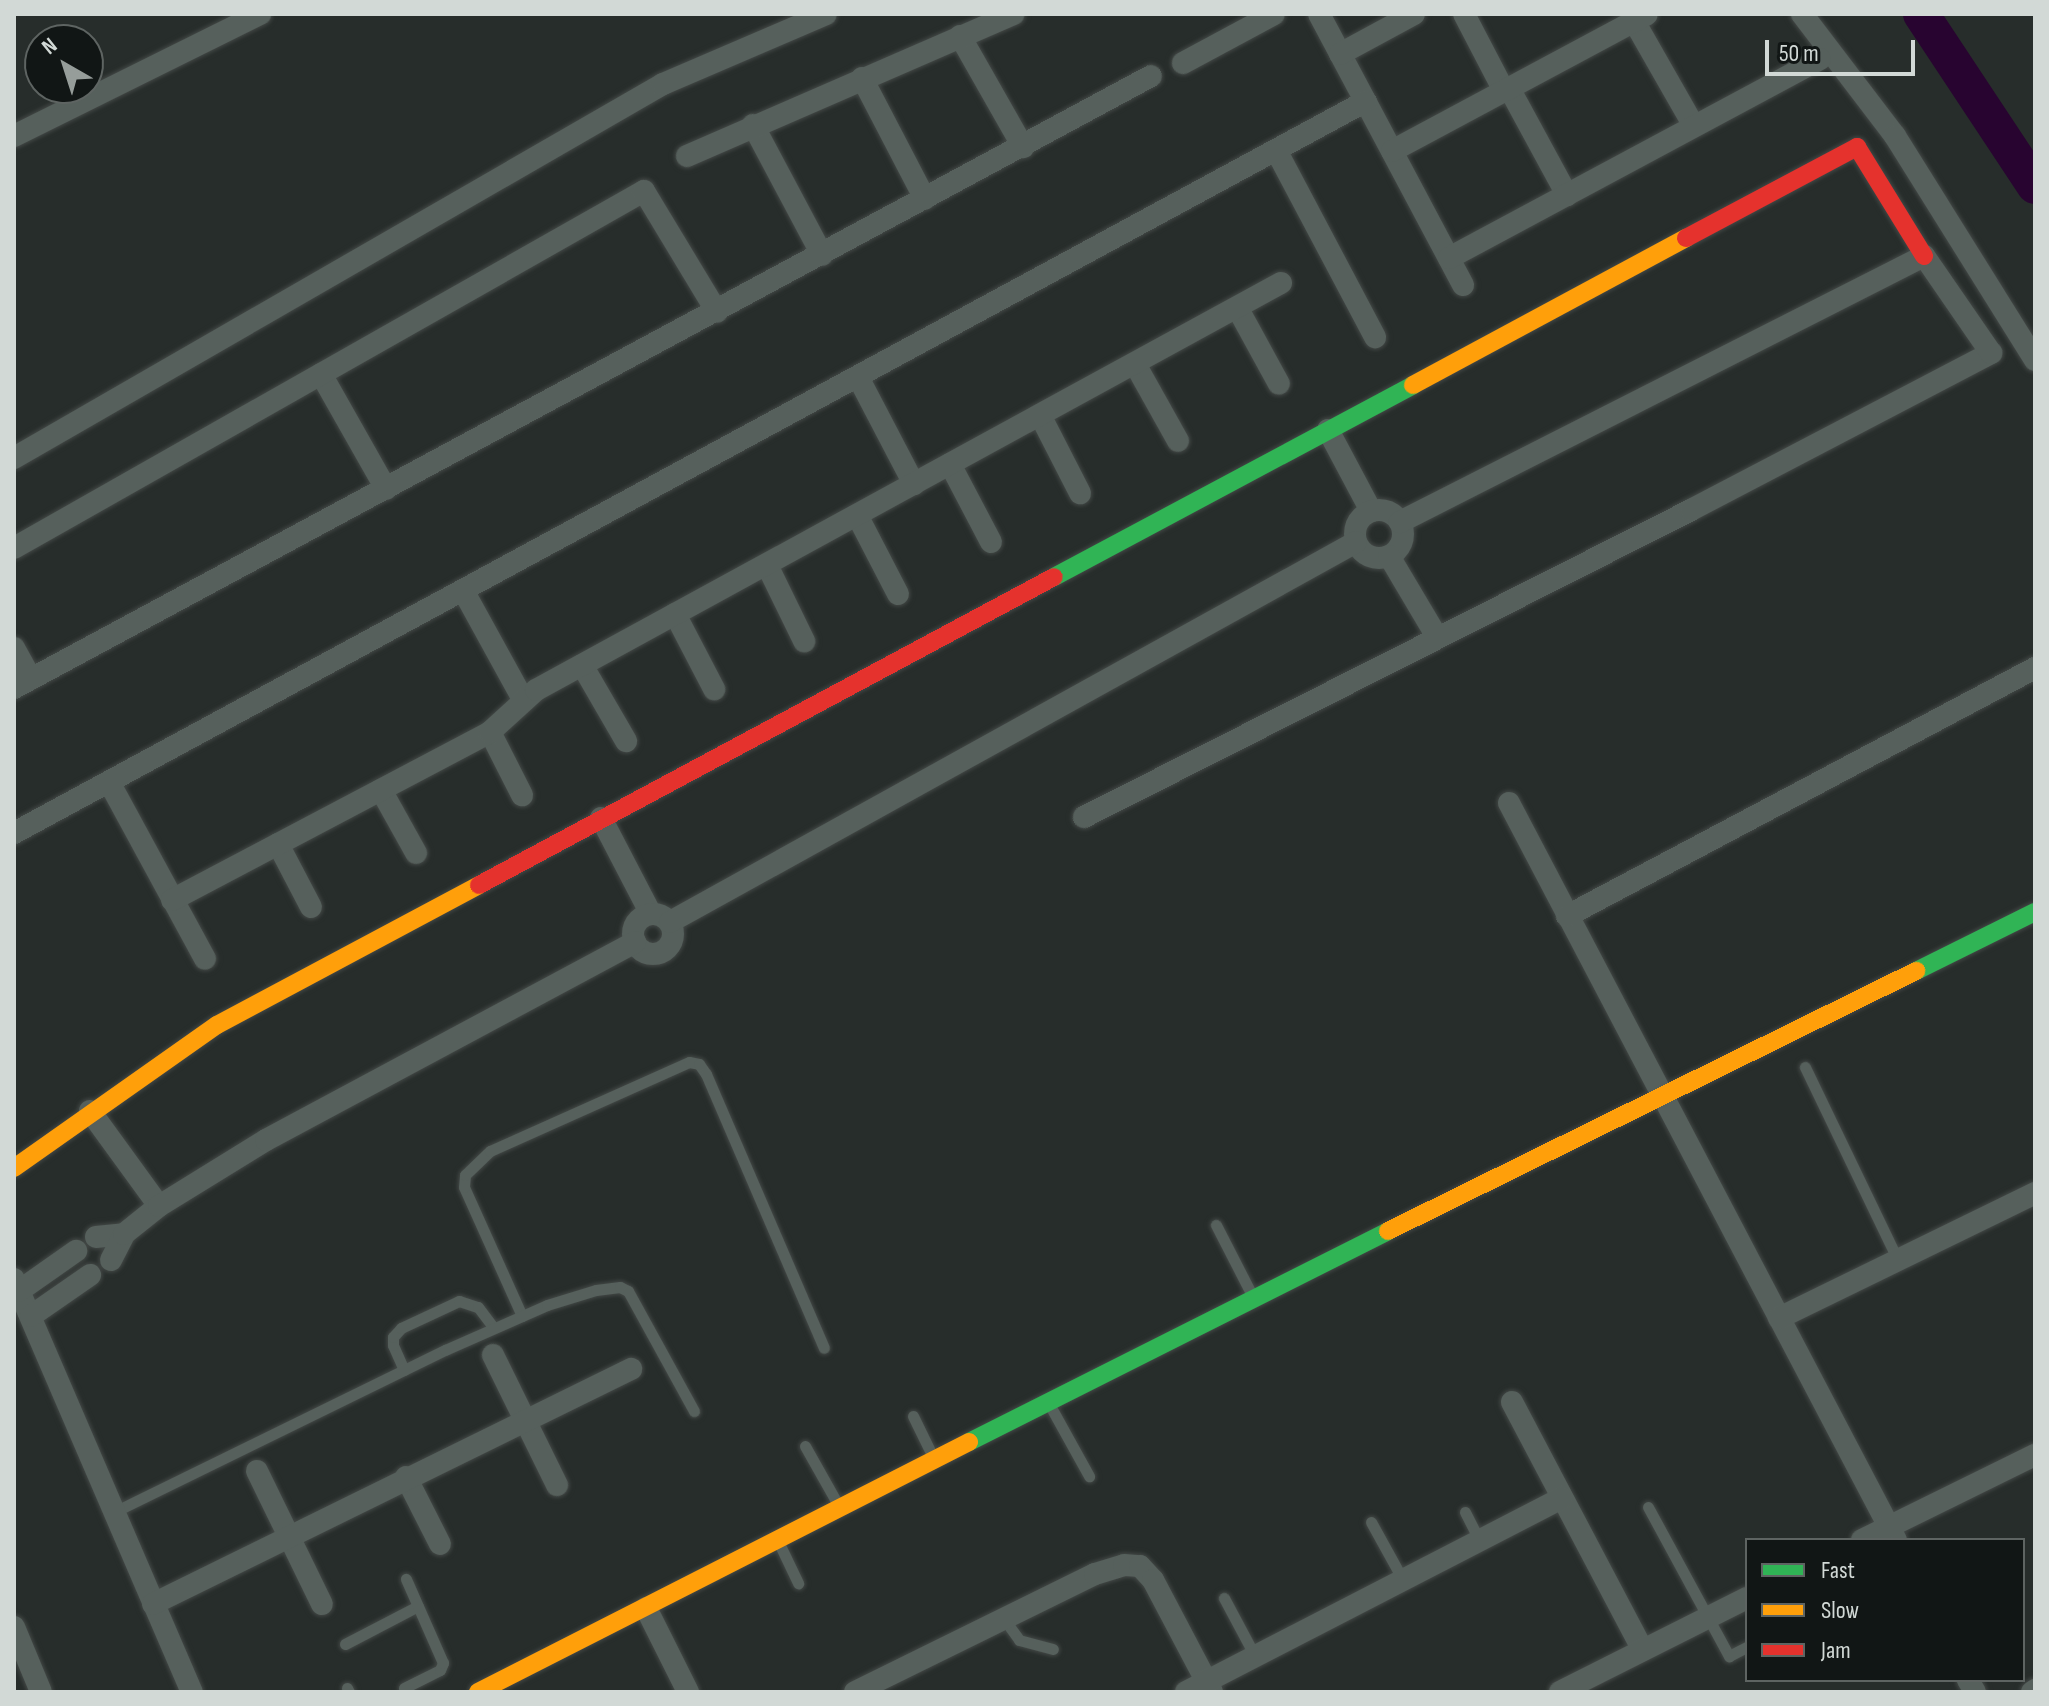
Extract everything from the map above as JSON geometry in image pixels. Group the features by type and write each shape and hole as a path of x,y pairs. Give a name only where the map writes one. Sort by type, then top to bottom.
{"street":[{"path":"14,136 260,14"},
{"path":"14,458 663,84 826,14"},
{"path":"687,156 1013,14"},
{"path":"1183,63 1274,14"},
{"path":"1319,14 1463,285"},
{"path":"1340,54 1414,14"},
{"path":"1464,14 1567,195"},
{"path":"1802,14 1895,136 2035,360"},
{"path":"1392,151 1633,18 1694,126"},
{"path":"960,36 1023,147"},
{"path":"1449,258 1820,59"},
{"path":"14,648 22,683 1151,76"},
{"path":"862,78 925,199"},
{"path":"14,833 1366,101"},
{"path":"753,125 822,255"},
{"path":"14,1168 90,1111 217,1025 1857,147 1924,256 1991,353 1691,510 1084,817"},
{"path":"1276,150 1375,337"},
{"path":"14,548 644,191 717,312"},
{"path":"1400,522 1924,256"},
{"path":"172,900 490,732 524,701 582,665 1281,283"},
{"path":"1238,309 1279,384"},
{"path":"1135,364 1178,441"},
{"path":"321,374 386,489"},
{"path":"858,377 914,484"},
{"path":"1040,415 1080,493"},
{"path":"1328,430 1371,511"},
{"path":"950,464 991,542"},
{"path":"1371,511 1388,511 1400,522 1403,538 1389,556 1373,558 1356,542 1355,526 1371,511"},
{"path":"857,515 898,594"},
{"path":"601,818 660,918 673,932 664,951 644,952 635,942 634,925 660,918 1356,542"},
{"path":"1389,556 1437,637"},
{"path":"767,565 804,641"},
{"path":"464,592 524,701"},
{"path":"675,614 714,689"},
{"path":"582,665 626,741"},
{"path":"1567,916 2035,668"},
{"path":"490,732 522,795"},
{"path":"109,782 205,959"},
{"path":"381,790 416,853"},
{"path":"1509,803 1892,1533"},
{"path":"278,844 311,907"},
{"path":"478,1692 1253,1298 2035,912"},
{"path":"111,1260 124,1234 159,1206 266,1140 635,942"},
{"path":"90,1111 159,1206"},
{"path":"1779,1318 2035,1193"},
{"path":"96,1237 124,1234"},
{"path":"76,1251 17,1285 112,1513 192,1692"},
{"path":"31,1316 90,1275"},
{"path":"493,1355 557,1485"},
{"path":"153,1604 522,1419 631,1369"},
{"path":"1512,1402 1643,1650"},
{"path":"1871,1538 1892,1533 2035,1455"},
{"path":"257,1471 322,1604"},
{"path":"406,1477 440,1544"},
{"path":"1186,1692 1209,1687 1255,1656 1562,1498"},
{"path":"855,1692 1095,1574 1124,1565 1140,1566 1153,1580 1209,1687"},
{"path":"1560,1692 1745,1599"},
{"path":"646,1608 688,1692"},
{"path":"14,1627 41,1692"}],"lane":[{"path":"522,1316 464,1187 465,1175 490,1151 689,1062 699,1064 706,1074 824,1348"},
{"path":"1805,1067 1898,1260"},
{"path":"1216,1225 1253,1298"},
{"path":"112,1513 494,1328 547,1305 620,1287 634,1299 694,1411"},
{"path":"404,1370 393,1345 393,1337 401,1328 459,1301 478,1307 494,1328"},
{"path":"1048,1401 1089,1476"},
{"path":"913,1416 934,1459"},
{"path":"805,1446 840,1508"},
{"path":"1648,1507 1729,1656 1745,1648"},
{"path":"1465,1512 1480,1541"},
{"path":"1371,1522 1403,1580"},
{"path":"777,1541 798,1583"},
{"path":"402,1691 440,1670 443,1663 406,1579"},
{"path":"1224,1598 1255,1656"},
{"path":"345,1644 418,1606"},
{"path":"1004,1619 1019,1640 1053,1649"}],"waterway":[{"path":"1921,14 2035,186"}],"traffic: fast":[{"path":"1054,577 1413,385"},
{"path":"1916,971 2035,912"},
{"path":"969,1442 1388,1231"}],"traffic: slow":[{"path":"1413,385 1686,238"},
{"path":"14,1168 217,1025 479,885"},
{"path":"1388,1231 1916,971"},
{"path":"478,1692 969,1442"}],"traffic: jam":[{"path":"1686,238 1857,147 1924,256"},
{"path":"479,885 1054,577"}]}
